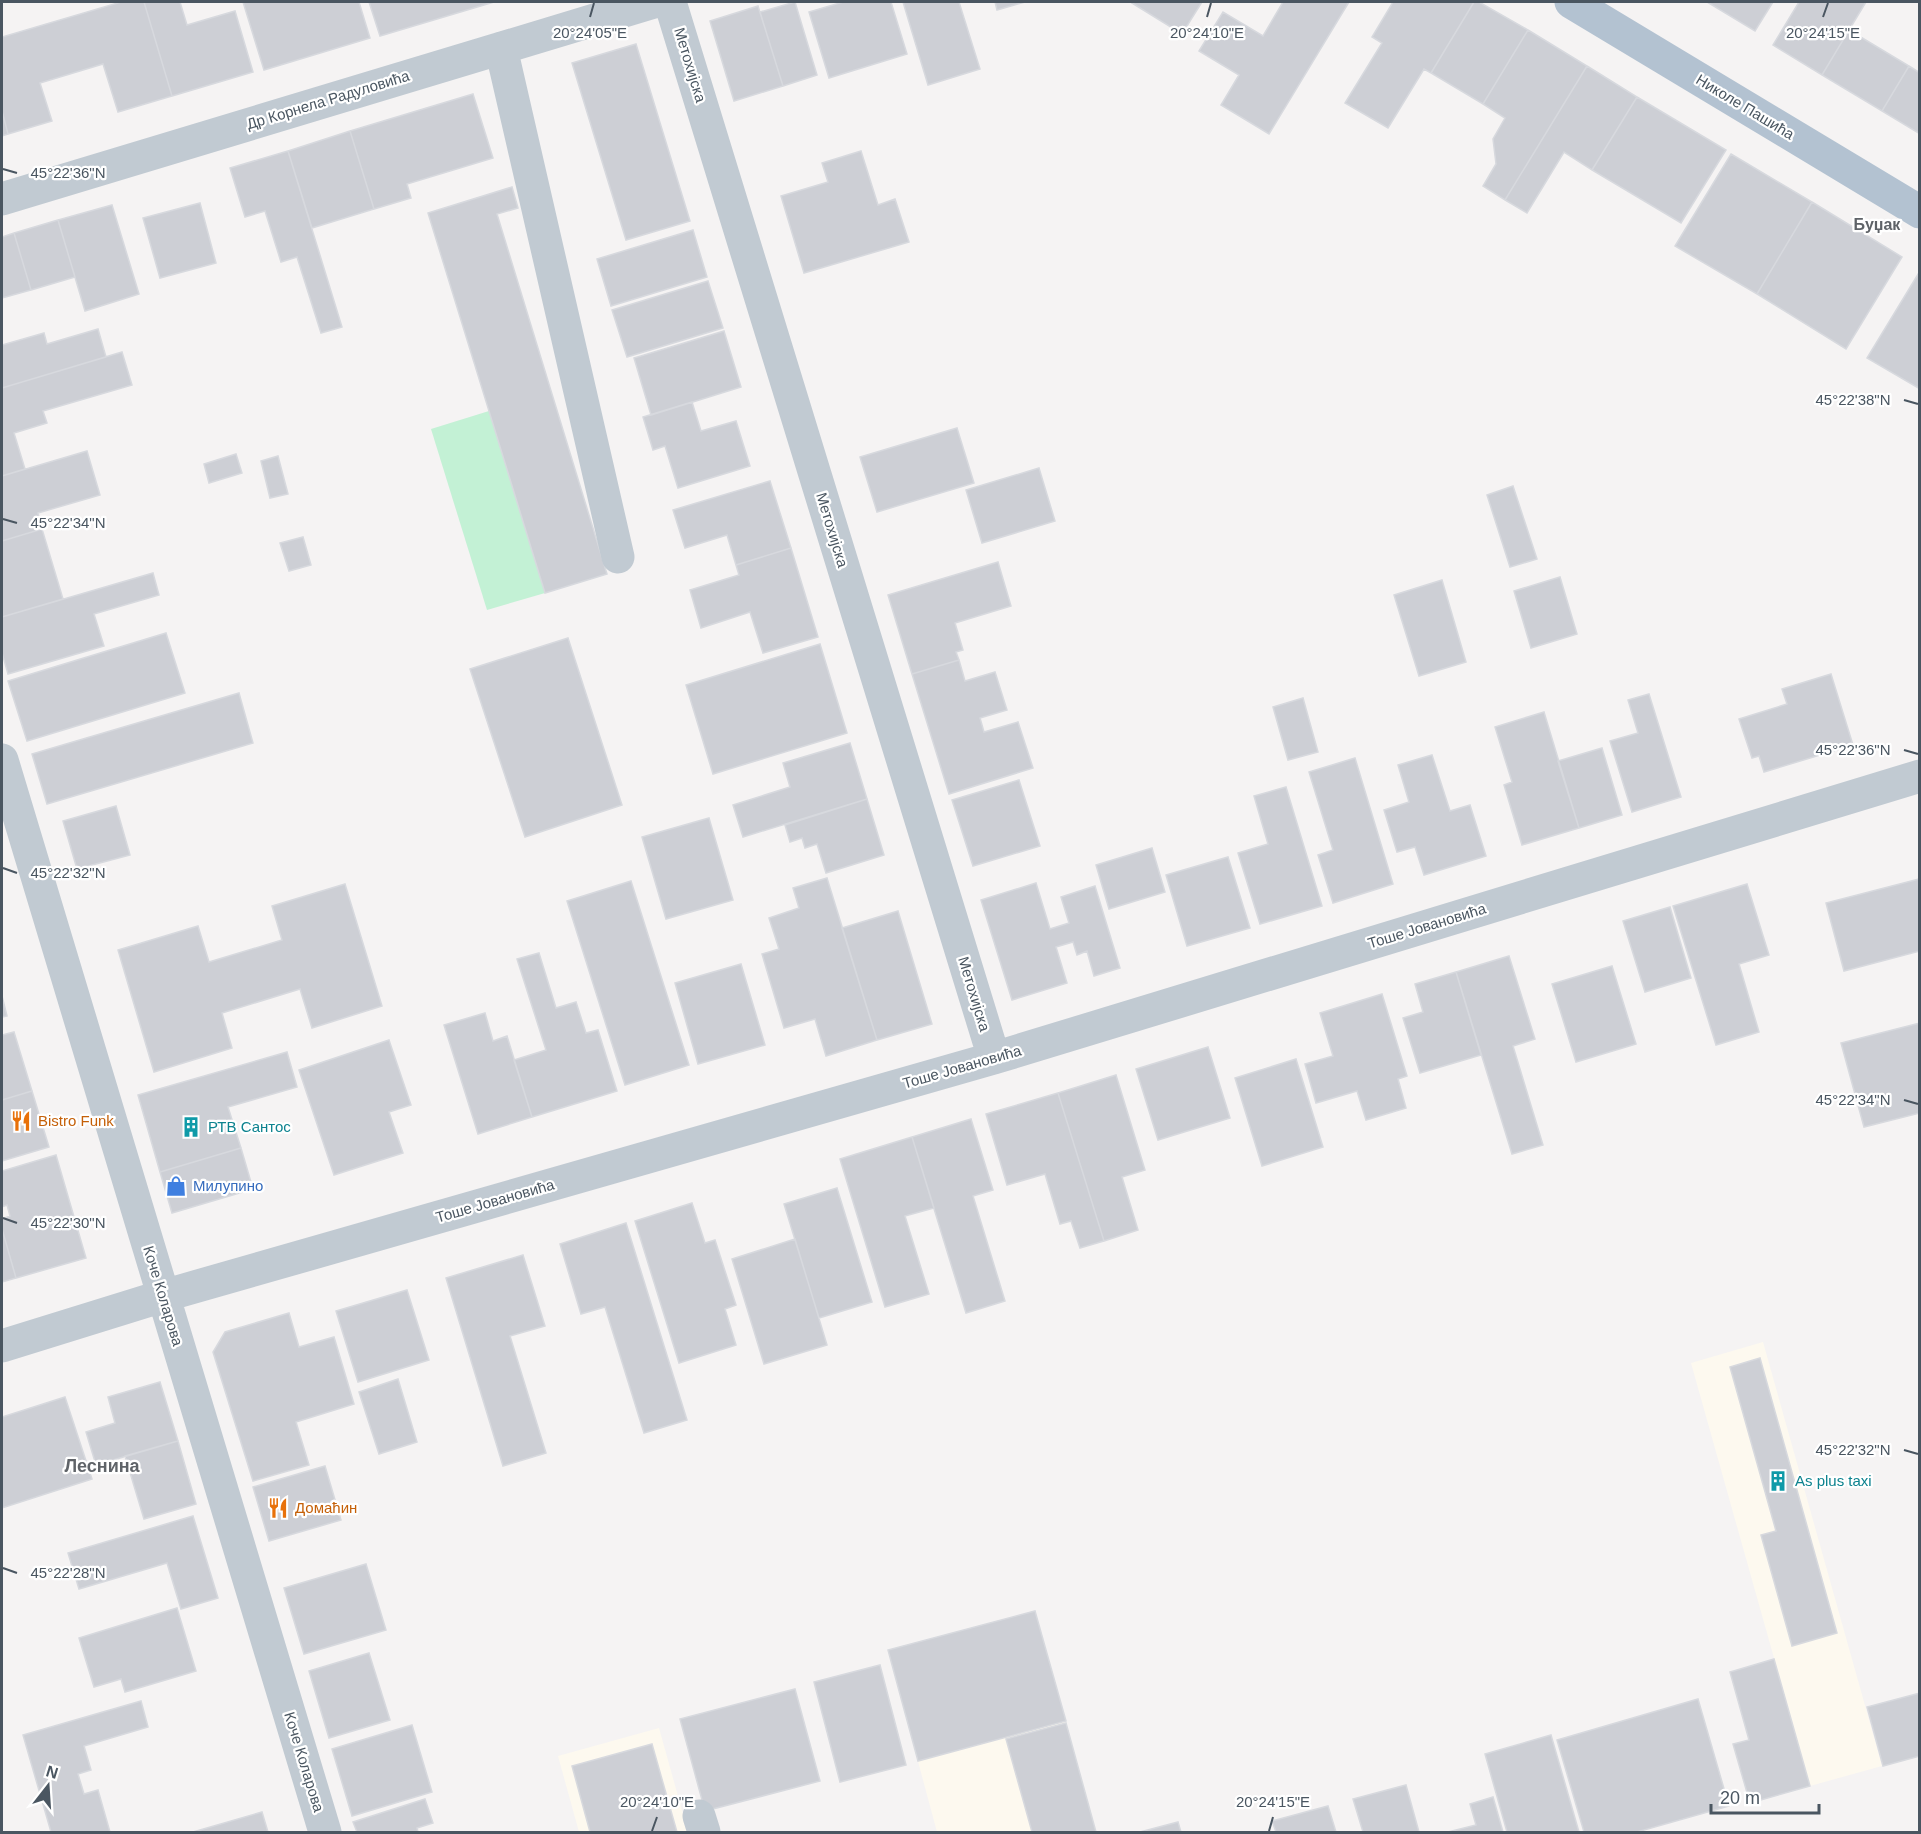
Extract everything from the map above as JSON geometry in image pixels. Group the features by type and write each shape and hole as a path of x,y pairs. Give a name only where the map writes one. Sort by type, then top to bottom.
{"main road":[{"name":"Николе Пашића","path":"1571,2 1920,212"}],"street":[{"name":"Др Корнела Радуловића","path":"2,199 654,2"},
{"name":"Метохијска","path":"670,2 994,1058"},
{"path":"501,48 618,557"},
{"name":"Коче Коларова","path":"2,760 325,1833"},
{"name":"Тоше Јовановића","path":"2,1346 163,1296 994,1058 1920,776"}],"shaded area":[{"path":"1763,1342 1882,1766 1810,1786 1691,1363"},
{"path":"1035,1611 1096,1832 937,1832 888,1650"},
{"path":"659,1728 688,1832 579,1832 558,1756"}],"green space":[{"path":"489,411 545,593 487,610 431,429"}],"building":[{"path":"121,2 144,2 172,96 118,112 103,64 40,83 52,121 8,134 2,111 2,37"},
{"path":"144,2 180,2 187,25 235,11 253,72 172,96"},
{"path":"243,2 359,2 370,38 264,70"},
{"path":"369,2 494,2 380,36"},
{"path":"795,2 817,75 783,86 760,12"},
{"path":"843,2 891,2 907,54 829,78 809,12"},
{"path":"903,2 959,2 980,69 928,85"},
{"path":"995,2 1025,2 997,10"},
{"path":"1133,2 1202,2 1182,34"},
{"path":"1283,2 1349,2 1269,134 1221,105 1239,75 1199,51 1223,12 1263,36"},
{"path":"1393,2 1474,2 1431,73 1424,69 1388,128 1345,103 1382,43 1372,37"},
{"path":"1474,2 1479,2 1528,30 1483,104 1431,73"},
{"path":"1707,2 1773,2 1755,31"},
{"path":"1799,2 1866,2 1822,75 1773,45"},
{"path":"758,6 783,86 734,101 710,21"},
{"path":"1528,30 1587,66 1505,200 1483,186 1496,164 1493,139 1505,118 1483,104"},
{"path":"1849,30 1909,66 1882,111 1822,75"},
{"path":"636,44 690,221 626,240 572,63"},
{"path":"1587,66 1637,97 1592,170 1564,152 1527,213 1505,200"},
{"path":"1909,66 1920,73 1920,134 1882,111"},
{"path":"473,94 493,158 407,184 411,198 374,209 350,131"},
{"path":"1637,97 1726,150 1681,223 1592,170"},
{"path":"2,111 8,134 2,136"},
{"path":"350,131 374,209 312,228 288,151"},
{"path":"288,151 342,327 321,333 297,257 281,262 265,211 245,217 230,168"},
{"path":"861,151 878,205 895,199 909,242 804,273 781,196 828,182 822,163"},
{"path":"1731,154 1812,202 1757,294 1675,246"},
{"path":"512,187 518,208 497,214 607,574 545,593 428,213"},
{"path":"1812,202 1902,257 1846,349 1757,294"},
{"path":"200,203 216,263 160,278 143,218"},
{"path":"112,205 139,294 85,311 58,220"},
{"path":"58,220 75,277 31,290 14,233"},
{"path":"693,230 707,277 611,306 597,259"},
{"path":"14,233 31,290 2,298 2,237"},
{"path":"1920,271 1920,389 1867,358"},
{"path":"708,281 723,328 627,357 612,310"},
{"path":"98,329 106,357 2,388 2,345 44,333 47,344"},
{"path":"724,331 741,387 651,415 634,358"},
{"path":"122,352 132,385 43,411 47,423 14,433 25,469 2,476 2,388"},
{"path":"692,402 701,431 736,421 750,466 678,488 665,446 653,450 643,417"},
{"path":"957,428 974,483 877,512 860,457"},
{"path":"87,451 100,495 38,513 42,529 2,541 2,476"},
{"path":"236,454 242,473 209,483 204,464"},
{"path":"278,456 288,494 270,498 261,461"},
{"path":"1039,468 1055,521 982,543 966,490"},
{"path":"770,481 791,548 736,565 727,535 685,548 673,510"},
{"path":"1513,486 1537,559 1510,567 1487,495"},
{"path":"42,529 63,599 2,617 2,541"},
{"path":"303,537 311,565 289,571 280,543"},
{"path":"791,548 818,637 763,653 750,612 701,628 690,590 739,575 736,565"},
{"path":"998,562 1011,606 955,623 963,650 956,652 959,660 912,674 888,595"},
{"path":"153,573 159,595 94,614 104,646 8,674 2,653 2,617"},
{"path":"1560,577 1577,634 1531,648 1514,591"},
{"path":"1442,580 1466,662 1419,676 1394,595"},
{"path":"166,633 185,693 27,741 8,681"},
{"path":"568,638 622,805 525,837 470,669"},
{"path":"820,644 847,733 713,774 686,685"},
{"path":"959,660 965,681 995,672 1007,710 980,718 984,732 1018,722 1033,768 949,794 912,674"},
{"path":"1831,674 1853,745 1764,772 1759,756 1752,758 1739,719 1787,704 1782,689"},
{"path":"239,693 253,743 47,804 32,754"},
{"path":"1649,694 1681,797 1632,812 1610,741 1638,733 1628,700"},
{"path":"1303,698 1318,752 1288,760 1273,707"},
{"path":"1544,712 1579,828 1522,845 1504,785 1512,782 1495,727"},
{"path":"850,743 867,799 743,837 733,805 790,787 783,763"},
{"path":"1602,748 1622,815 1579,828 1558,761"},
{"path":"1432,755 1450,811 1470,805 1486,856 1424,875 1415,847 1397,852 1384,810 1409,802 1398,765"},
{"path":"1355,758 1393,884 1333,903 1318,855 1333,850 1309,772"},
{"path":"1019,780 1040,846 973,866 952,800"},
{"path":"1286,787 1322,906 1260,924 1238,853 1268,844 1254,796"},
{"path":"867,799 884,855 826,873 817,844 805,848 802,838 790,842 785,825"},
{"path":"116,806 130,855 77,869 63,821"},
{"path":"709,818 733,900 666,919 642,837"},
{"path":"1152,848 1165,892 1109,909 1096,865"},
{"path":"1228,857 1250,928 1187,946 1166,875"},
{"path":"827,878 877,1040 826,1056 815,1019 784,1028 762,954 779,949 769,918 799,908 793,888"},
{"path":"1919,879 1920,951 1844,971 1826,903"},
{"path":"631,881 689,1065 625,1085 567,901"},
{"path":"1036,883 1050,929 1069,923 1061,897 1095,886 1120,968 1094,976 1087,951 1077,955 1073,942 1056,947 1067,983 1012,1000 981,900"},
{"path":"345,884 382,1006 312,1028 300,989 222,1013 232,1048 154,1072 118,950 198,926 209,962 282,940 272,906"},
{"path":"1747,884 1769,955 1739,964 1759,1032 1716,1045 1673,906"},
{"path":"1670,907 1691,978 1645,992 1623,921"},
{"path":"898,911 932,1024 877,1040 842,928"},
{"path":"539,953 556,1008 576,1002 586,1033 598,1030 617,1091 532,1117 514,1060 546,1050 517,959"},
{"path":"1509,956 1535,1039 1513,1046 1543,1145 1512,1154 1456,972"},
{"path":"741,964 765,1045 698,1064 675,983"},
{"path":"1612,966 1636,1044 1576,1062 1552,984"},
{"path":"1456,972 1481,1055 1420,1073 1403,1018 1423,1012 1415,984"},
{"path":"1382,994 1407,1076 1398,1079 1406,1108 1366,1120 1357,1091 1316,1103 1305,1064 1333,1056 1320,1013"},
{"path":"2,996 7,1016 2,1017"},
{"path":"485,1013 493,1041 507,1036 532,1117 478,1134 444,1025"},
{"path":"1920,1023 1920,1113 1864,1127 1841,1043"},
{"path":"14,1032 32,1091 2,1100 2,1035"},
{"path":"389,1040 411,1105 389,1112 403,1153 334,1175 299,1070"},
{"path":"1208,1047 1230,1118 1158,1140 1136,1069"},
{"name":"РТВ Сантос","path":"287,1052 297,1087 228,1107 241,1148 160,1172 138,1095"},
{"path":"1296,1059 1323,1147 1262,1166 1235,1078"},
{"path":"1116,1075 1145,1170 1122,1177 1138,1230 1104,1241 1058,1093"},
{"path":"32,1091 49,1147 2,1161 2,1100"},
{"path":"1058,1093 1104,1241 1080,1248 1071,1221 1060,1224 1045,1174 1007,1185 986,1114"},
{"path":"971,1119 993,1190 973,1196 1005,1301 966,1313 912,1137"},
{"path":"912,1137 934,1208 905,1216 929,1294 885,1307 840,1159"},
{"path":"241,1148 253,1189 172,1213 160,1172"},
{"path":"56,1155 86,1258 16,1278 2,1229 2,1219 10,1216 7,1205 2,1207 2,1171"},
{"path":"837,1188 872,1302 819,1318 784,1204"},
{"path":"692,1203 705,1243 715,1240 736,1305 725,1309 736,1345 679,1363 635,1221"},
{"path":"626,1223 687,1420 644,1433 605,1307 581,1314 560,1244"},
{"path":"2,1229 16,1278 2,1282"},
{"path":"795,1239 827,1345 764,1364 732,1259"},
{"path":"523,1255 545,1326 510,1336 546,1453 503,1466 446,1278"},
{"path":"407,1290 429,1360 358,1382 336,1311"},
{"path":"289,1313 299,1347 334,1337 354,1404 296,1422 309,1465 253,1481 213,1352 225,1332"},
{"name":"As plus taxi","path":"1760,1358 1837,1633 1792,1646 1761,1535 1776,1531 1730,1367"},
{"path":"398,1379 417,1442 379,1454 359,1392"},
{"path":"160,1382 178,1441 96,1465 86,1432 115,1423 108,1397"},
{"path":"65,1397 92,1479 2,1508 2,1417"},
{"path":"178,1441 196,1504 144,1519 125,1456"},
{"path":"325,1466 341,1520 269,1541 253,1487"},
{"path":"193,1516 218,1598 181,1609 167,1563 79,1589 68,1553"},
{"path":"366,1564 386,1630 304,1654 284,1588"},
{"path":"177,1608 196,1671 125,1692 121,1679 94,1687 79,1638"},
{"path":"1035,1611 1066,1721 918,1761 888,1650"},
{"path":"369,1653 390,1720 329,1738 309,1671"},
{"path":"1774,1659 1810,1786 1750,1803 1733,1744 1749,1740 1730,1672"},
{"path":"880,1665 906,1765 840,1782 814,1682"},
{"path":"795,1689 820,1781 705,1811 680,1719"},
{"path":"1920,1693 1920,1756 1883,1766 1867,1707"},
{"path":"1698,1699 1729,1806 1637,1832 1584,1832 1557,1740"},
{"path":"141,1701 148,1727 84,1746 91,1770 78,1774 84,1794 98,1790 110,1832 51,1832 23,1735"},
{"path":"1066,1723 1096,1832 1032,1832 1006,1739"},
{"path":"412,1725 432,1792 352,1816 332,1749"},
{"path":"1551,1735 1579,1832 1507,1832 1485,1754"},
{"path":"652,1744 677,1832 590,1832 572,1766"},
{"path":"1406,1785 1419,1832 1363,1832 1353,1799"},
{"path":"1493,1797 1503,1832 1448,1832 1476,1825 1470,1804"},
{"path":"425,1799 433,1823 417,1828 418,1832 357,1832 353,1822"},
{"path":"1328,1806 1336,1832 1276,1832 1272,1821"},
{"path":"262,1812 268,1832 193,1832"},
{"path":"1178,1822 1181,1832 1140,1832"}],"place":[{"name":"Bistro Funk","path":"21,1121"},
{"name":"РТВ Сантос","path":"191,1127"},
{"name":"Милупино","path":"176,1186"},
{"name":"As plus taxi","path":"1778,1481"},
{"name":"Домаћин","path":"278,1508"}],"district":[{"name":"Буџак","path":"1877,224"},
{"name":"Леснина","path":"102,1466"}]}
